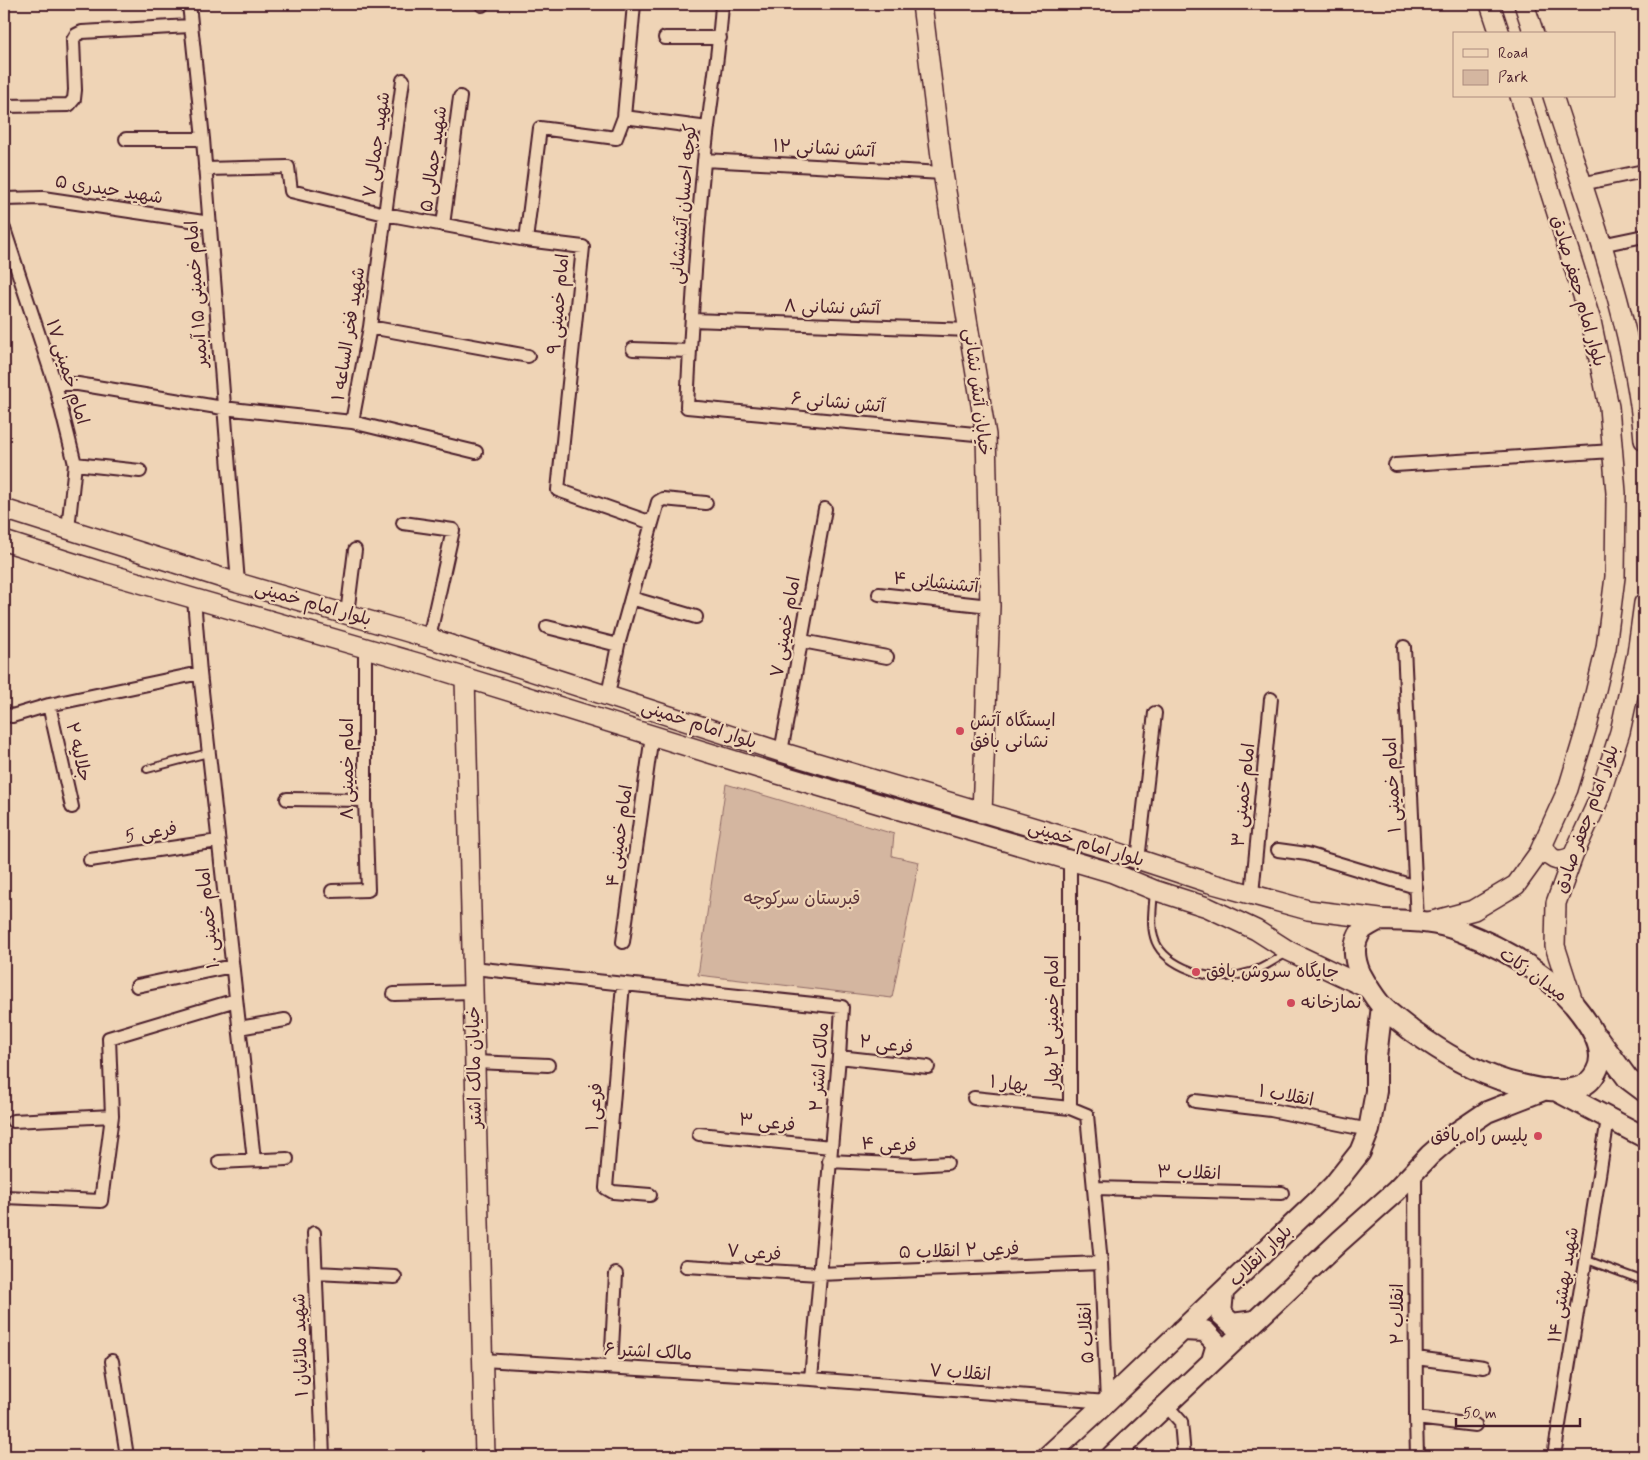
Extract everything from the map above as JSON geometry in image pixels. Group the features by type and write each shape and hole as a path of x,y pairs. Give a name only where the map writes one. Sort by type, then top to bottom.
{"main road":[{"name":"خیابان آتش نشانی","path":"922,4 943,173 986,434 990,606 982,812"},
{"path":"1490,4 1499,32"},
{"path":"1524,4 1533,32"},
{"name":"بلوار امام جعفر صادق","path":"1415,921 1474,910 1516,885 1539,853 1568,789 1588,723 1606,648 1615,577 1616,493 1609,407 1591,321 1521,98"},
{"name":"بلوار امام جعفر صادق","path":"1554,98 1622,313 1641,402 1644,440"},
{"path":"1530,127 1560,118"},
{"name":"بلوار امام خمینی","path":"4,508 238,583 428,638 781,752 1210,883 1308,910 1415,921"},
{"name":"بلوار امام خمینی","path":"4,541 466,678 814,785 1113,874 1154,890 1207,907 1256,930 1289,952 1367,988"},
{"name":"بلوار امام جعفر صادق","path":"1574,1005 1555,946 1556,903 1573,856 1598,801 1620,732 1637,654 1644,603"},
{"name":"خیابان مالک اشتر","path":"466,678 485,1456"},
{"path":"814,785 827,782 829,775 825,765"},
{"path":"876,803 866,793 870,785 878,781"},
{"path":"1543,843 1546,853 1554,860 1564,861 1573,856"},
{"name":"میدان زکات","path":"1378,920 1415,921 1459,930 1491,944 1523,963 1550,983 1574,1005 1591,1028 1600,1048 1600,1066 1592,1080 1577,1088 1550,1090 1496,1078 1464,1064 1433,1046 1382,1006 1367,988 1355,962 1355,943 1363,929 1378,920"},
{"name":"بلوار انقلاب","path":"1048,1456 1334,1185 1360,1152 1369,1130 1376,1092 1376,1057 1382,1006"},
{"path":"1591,1028 1628,1079 1644,1091"},
{"path":"1112,1456 1340,1241 1396,1191 1430,1155 1453,1135 1487,1112 1550,1090 1644,1137"},
{"path":"1223,1292 1221,1314 1226,1319 1232,1324 1255,1321"},
{"path":"1182,1330 1205,1331 1217,1344 1212,1361"}],"street":[{"name":"امام خمینی ۱۵ آبمیر","path":"189,4 203,139 238,583"},
{"path":"526,240 540,128 616,138 624,117 634,4"},
{"name":"کوچه احسان آتشنشانی","path":"686,407 704,160 720,38 722,4"},
{"path":"4,106 69,105 74,99 75,90 72,40 82,32 190,26"},
{"path":"665,38 720,38"},
{"name":"شهید جمالی ۷","path":"385,214 404,80"},
{"name":"شهید جمالی ۵","path":"443,225 460,98"},
{"path":"624,117 708,128"},
{"path":"126,139 203,139"},
{"name":"آتش نشانی ۱۲","path":"704,160 943,173"},
{"name":"امام خمینی ۹","path":"205,169 288,167 291,191 385,214 526,240 583,248 558,490 652,524"},
{"path":"1581,184 1644,170"},
{"name":"شهید حیدری ۵","path":"4,199 43,198 210,223"},
{"name":"شهید فخر الساعه ۱","path":"55,384 84,385 223,408 352,422 370,327 385,214"},
{"name":"امام خمینی ۱۷","path":"4,229 55,384 75,464 68,529"},
{"path":"1600,245 1644,236"},
{"name":"آتش نشانی ۸","path":"692,320 970,330"},
{"path":"370,327 528,356"},
{"path":"633,349 689,352"},
{"name":"آتش نشانی ۶","path":"686,407 986,434"},
{"path":"352,422 476,452"},
{"path":"1395,465 1613,451"},
{"path":"75,464 140,471"},
{"path":"608,695 618,645 658,502 663,499 706,502"},
{"name":"امام خمینی ۷","path":"781,752 825,509"},
{"path":"403,523 453,530 428,638"},
{"path":"347,614 355,550"},
{"name":"آتشنشانی ۴","path":"879,594 990,606"},
{"name":"امام خمینی ۱۰","path":"194,598 208,753 254,1160"},
{"path":"631,598 696,617"},
{"path":"547,627 618,645"},
{"path":"802,641 887,657"},
{"name":"امام خمینی ۱","path":"1404,646 1416,887 1415,921"},
{"name":"امام خمینی ۸","path":"332,891 368,890 365,800 365,648"},
{"path":"4,714 12,716 49,705 200,673"},
{"name":"امام خمینی ۳","path":"1252,894 1271,699"},
{"name":"جلالیه ۲","path":"49,705 72,807"},
{"path":"1138,860 1155,713"},
{"name":"امام خمینی ۴","path":"623,942 652,735"},
{"path":"287,799 365,800"},
{"name":"فرعی 5","path":"90,860 218,841"},
{"path":"1278,850 1307,854 1416,887"},
{"name":"امام خمینی ۲ بهار","path":"1070,860 1070,1108 1087,1116 1101,1263"},
{"path":"138,986 232,966"},
{"name":"مالک اشتر ۲","path":"473,968 842,1007 840,1057 829,1161 811,1379"},
{"name":"فرعی ۱","path":"623,984 606,1188 613,1192 650,1195"},
{"path":"394,994 474,992"},
{"path":"4,1197 101,1201 112,1116 109,1038 236,1000"},
{"path":"239,1028 285,1020"},
{"name":"فرعی ۲","path":"840,1057 928,1067"},
{"path":"475,1062 548,1065"},
{"name":"بهار ۱","path":"974,1098 1070,1108"},
{"name":"انقلاب ۱","path":"1195,1101 1271,1110 1369,1130"},
{"path":"13,1121 112,1116"},
{"name":"شهید بهشتی ۱۴","path":"1554,1456 1608,1119"},
{"name":"فرعی ۳","path":"699,1134 831,1147"},
{"path":"219,1162 287,1159"},
{"name":"فرعی ۴","path":"829,1161 915,1165 947,1163"},
{"name":"انقلاب ۲","path":"1415,1171 1416,1418 1418,1456"},
{"name":"انقلاب ۳","path":"1094,1188 1282,1193"},
{"name":"شهید ملائیان ۱","path":"314,1233 322,1456"},
{"name":"فرعی ۲ انقلاب ۵","path":"819,1274 1101,1263"},
{"name":"انقلاب ۵","path":"1101,1263 1107,1402"},
{"name":"فرعی ۷","path":"686,1266 819,1274"},
{"path":"316,1273 395,1277"},
{"path":"610,1367 616,1274"},
{"path":"1416,1358 1484,1367"},
{"name":"مالک اشتر ۶","path":"483,1360 811,1379"},
{"path":"112,1361 128,1456"},
{"name":"انقلاب ۷","path":"811,1379 1107,1402"},
{"path":"1166,1405 1181,1422 1184,1456"},
{"path":"1416,1418 1475,1425"}],"lane":[{"path":"147,769 208,753"},
{"path":"1154,890 1154,938 1161,951 1179,966 1200,973 1227,977 1251,972 1289,952"},
{"path":"1586,1260 1644,1281"}],"green space":[{"name":"قبرستان سرکوچه","path":"726,784 894,834 892,856 919,862 892,998 698,975"}],"place":[{"name":"ایستگاه آتش نشانی بافق","path":"960,731"},
{"name":"جایگاه سروش بافق","path":"1196,972"},
{"name":"نمازخانه","path":"1291,1003"},
{"name":"پلیس راه بافق","path":"1538,1136"}]}
